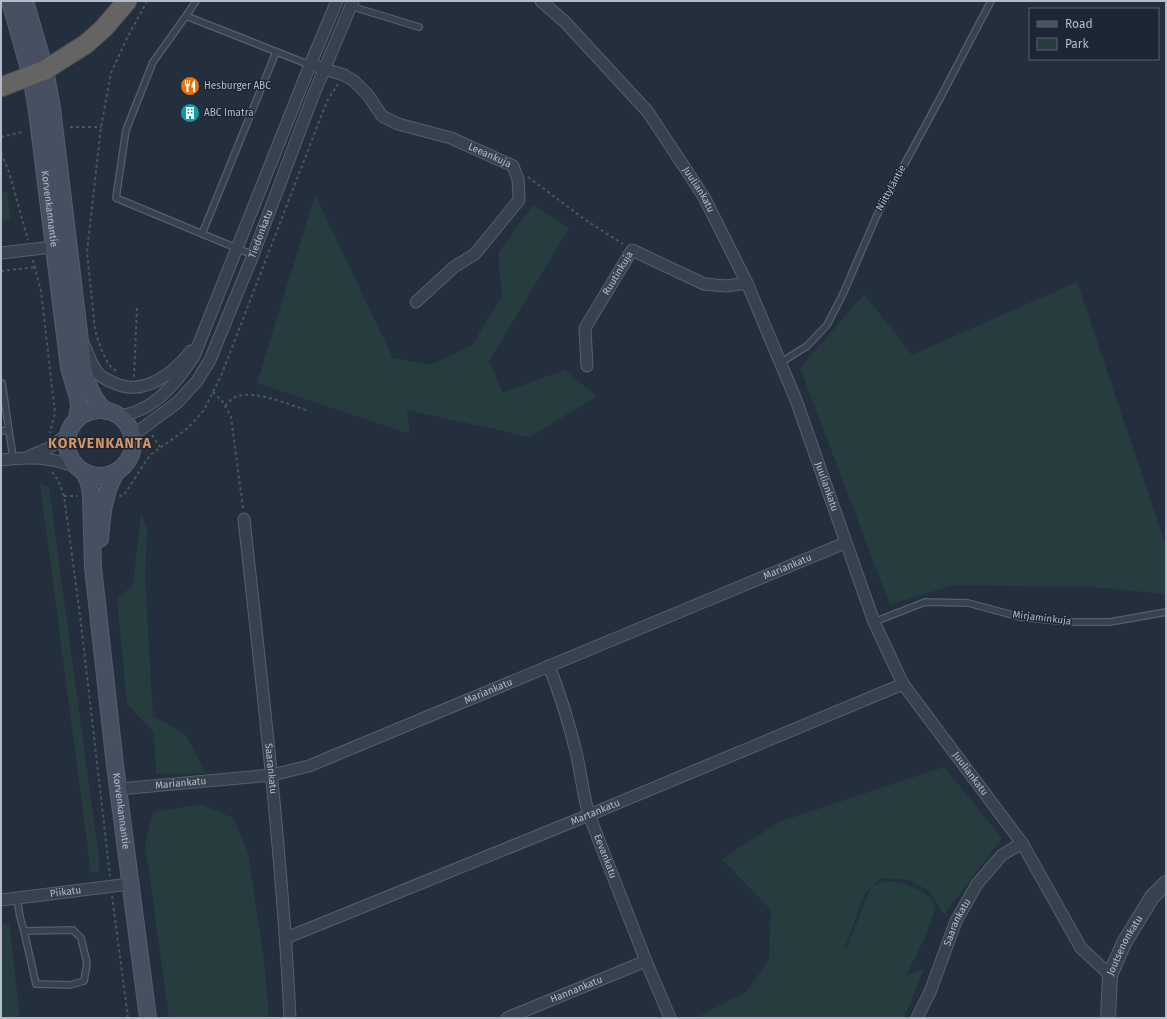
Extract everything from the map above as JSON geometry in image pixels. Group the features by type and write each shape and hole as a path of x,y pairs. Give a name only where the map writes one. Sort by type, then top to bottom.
{"highway":[{"path":"1,88 38,73 86,44 104,28 127,1"}],"main road":[{"name":"Korvenkannantie","path":"10,1 52,108 83,366 94,398 100,406 112,413"},
{"name":"Korvenkannantie","path":"24,1 38,73 37,110 69,368 78,398 79,407 77,419"},
{"path":"96,410 112,413 125,423 130,431 132,449 129,458 117,471 100,476 92,475 81,470 72,461 68,453 68,434 77,419 86,413 96,410"},
{"name":"Korvenkannantie","path":"81,470 89,483 91,495 93,567 130,884 148,1018"},
{"name":"Korvenkannantie","path":"98,604 98,566 105,496 117,471"}],"street":[{"name":"Tiedonkatu","path":"112,413 138,412 149,405 170,388 184,372 194,356 337,1"},
{"name":"Juuliankatu","path":"541,1 565,22 648,112 704,196 747,283 796,400 874,622 903,684 1022,843 1081,948 1110,975"},
{"name":"Tiedonkatu","path":"132,441 136,433 178,402 197,381 210,360 253,255 351,3"},
{"name":"Leeankuja","path":"310,65 344,75 354,81 368,96 382,116 398,124 451,138 513,166 518,179 519,200 475,254 454,266 416,302"},
{"path":"1,253 53,247"},
{"name":"Ruutinkuja","path":"587,366 585,328 632,250 704,284 726,286 747,283"},
{"name":"Tiedonkatu","path":"77,322 91,363 100,376 121,387 134,388 146,386 159,379 173,369 186,356 203,334"},
{"path":"49,454 68,434"},
{"path":"1,460 49,454 81,470"},
{"name":"Saarankatu","path":"244,519 272,775 286,938 290,1018"},
{"name":"Mariankatu","path":"119,789 272,775 309,766 845,543"},
{"name":"Eevankatu","path":"549,666 559,693 576,752 585,801 590,816 646,961 670,1018"},
{"name":"Martankatu","path":"286,938 590,816 903,684"},
{"name":"Saarankatu","path":"917,1018 930,992 956,921 977,884 1002,855 1022,843"},
{"name":"Joutsenonkatu","path":"1108,1018 1110,975 1124,942 1152,897 1166,883"},
{"name":"Piikatu","path":"1,900 130,884"},
{"name":"Hannankatu","path":"507,1018 646,961"}],"lane":[{"path":"196,1 153,62 126,130 116,198 253,255"},
{"name":"Niittyläntie","path":"780,362 807,346 827,325 843,294 877,215 937,104 990,1"},
{"path":"351,3 418,27"},
{"path":"186,16 310,65"},
{"path":"202,234 276,52"},
{"path":"2,383 13,458"},
{"path":"1,431 9,430"},
{"name":"Mirjaminkuja","path":"874,622 925,602 968,602 1020,617 1069,622 1110,622 1166,612"},
{"path":"17,898 20,917 36,984 70,985 84,981 87,963 81,938 73,930 24,932"}],"path":[{"path":"87,252 101,127 111,73 126,40 147,1"},
{"path":"70,127 101,127"},
{"path":"1,138 22,132"},
{"path":"1,153 9,172 41,291 55,413 48,439 49,454 52,472 58,480 64,496 80,615 111,887 128,1018"},
{"path":"513,166 546,189 587,221 632,250"},
{"path":"1,271 35,267"},
{"path":"213,392 223,402 231,417 244,519"},
{"path":"225,406 234,397 245,394 260,396 306,410"}],"green space":[{"path":"1,189 8,194 10,218 1,224"},
{"path":"315,195 393,358 431,365 472,345 502,296 498,253 533,205 569,228 489,361 503,393 564,370 597,396 530,437 407,410 410,434 257,383"},
{"path":"1077,282 1166,546 1166,594 1092,587 953,585 890,605 800,368 864,294 912,355"},
{"path":"40,483 49,488 100,866 98,872 91,873"},
{"path":"141,514 147,529 145,576 153,716 186,735 206,773 156,774 154,732 127,704 117,599 133,585"},
{"path":"944,767 1002,838 944,915 930,892 910,880 881,878 872,886 890,881 904,883 923,892 933,900 934,913 924,939 906,976 924,969 904,1018 696,1018 746,992 769,960 771,910 722,859 779,822","holes":["871,887 846,950 845,948 864,894"]},
{"path":"201,804 233,818 248,852 264,960 269,1018 169,1018 145,843 153,812"},
{"path":"9,923 20,1017 35,1018 1,1018 1,924"}],"place":[{"name":"Hesburger ABC","path":"190,86"},
{"name":"ABC Imatra","path":"190,113"}],"district":[{"name":"KORVENKANTA","path":"100,443"}]}
